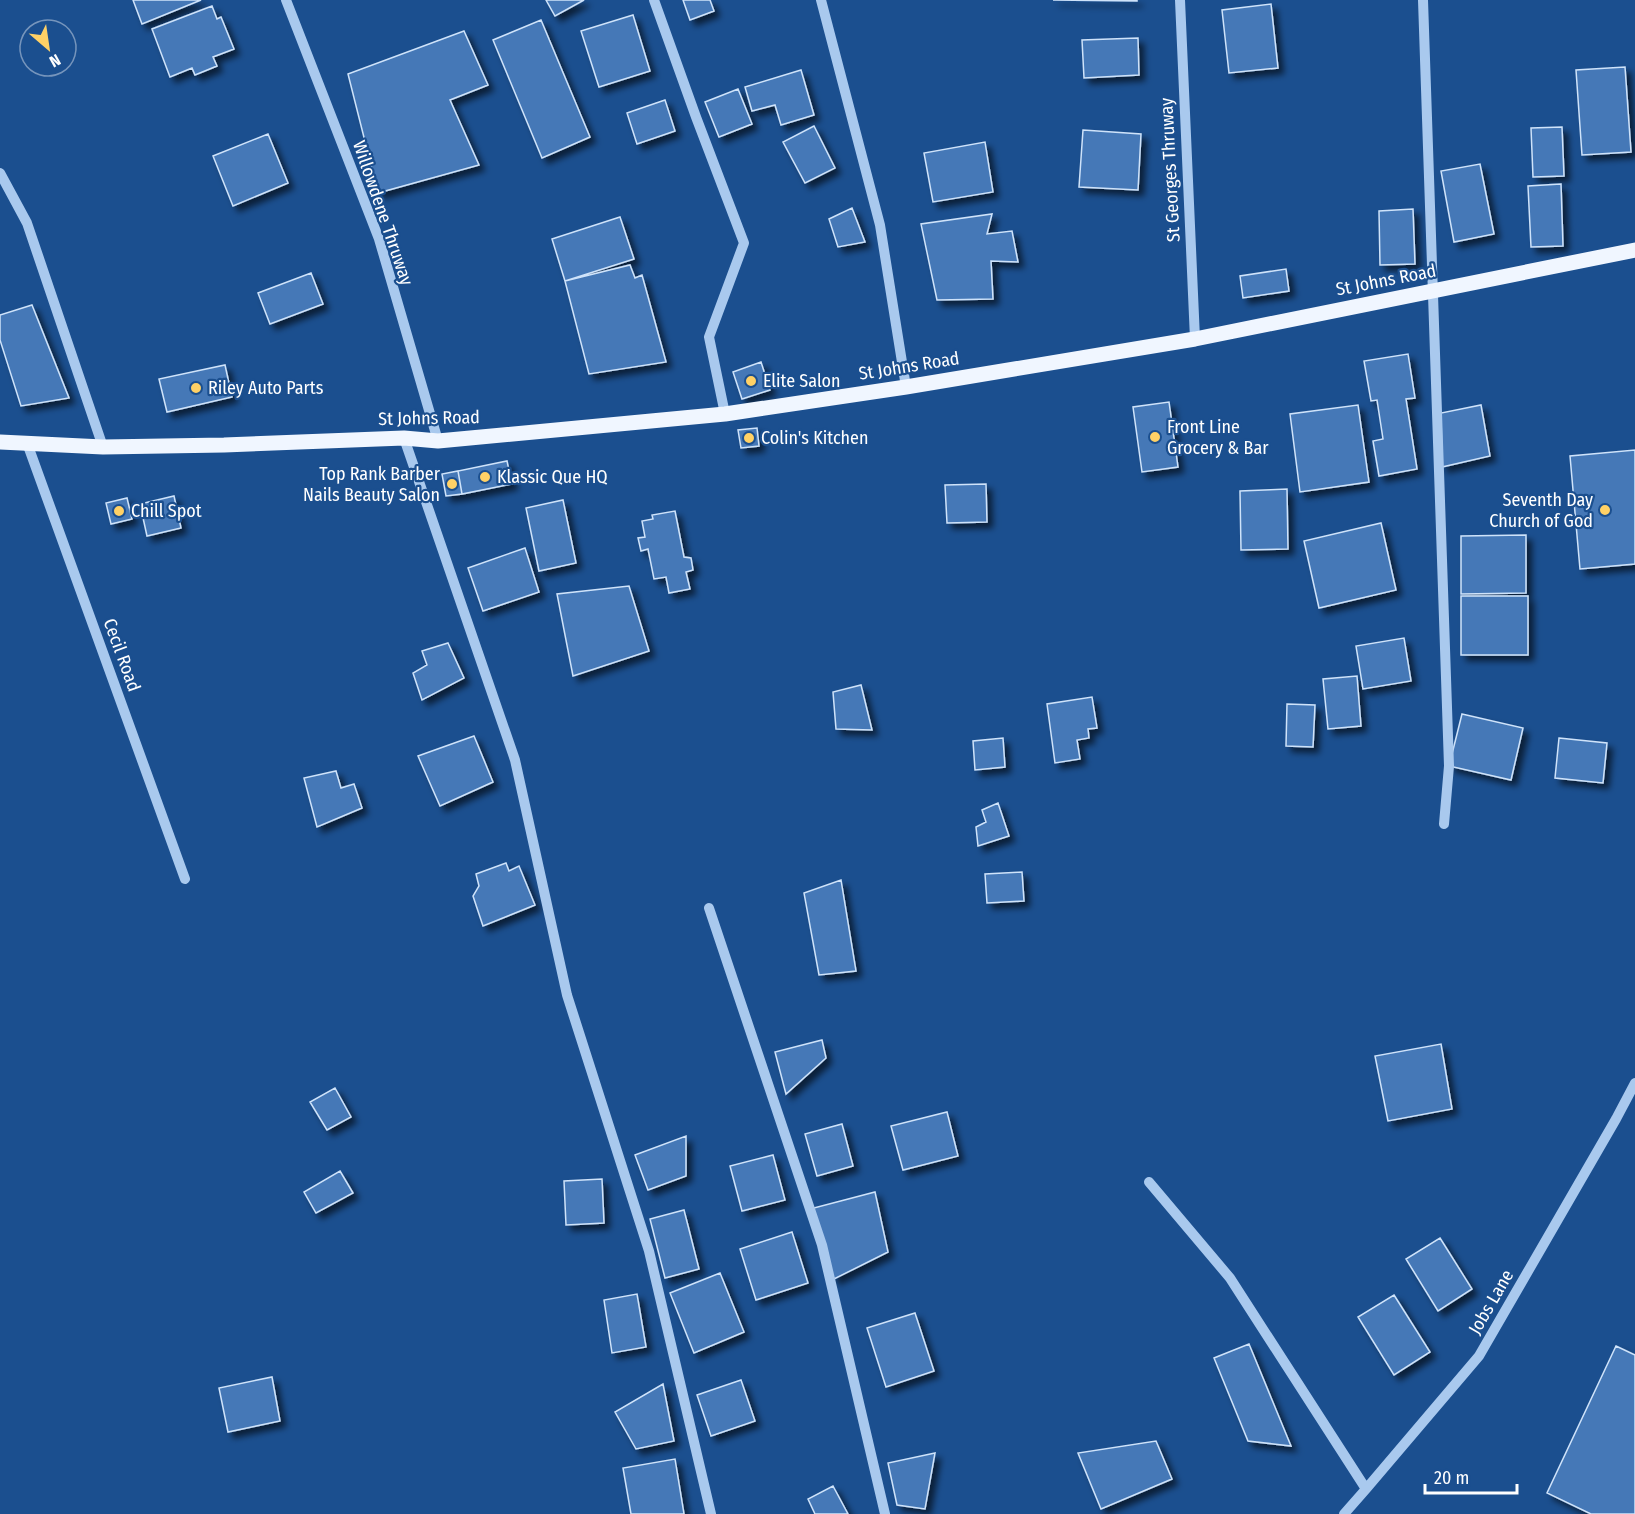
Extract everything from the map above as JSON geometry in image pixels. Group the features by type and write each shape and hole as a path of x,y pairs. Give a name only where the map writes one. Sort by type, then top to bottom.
{"main road":[{"name":"St Johns Road","path":"0,442 103,447 404,438 438,441 725,414 906,387 1195,339 1635,250"}],"street":[{"name":"Willowdene Thruway","path":"286,0 379,239 438,441"},
{"path":"654,0 744,243 709,337 725,414"},
{"path":"821,0 880,225 906,387"},
{"name":"St Georges Thruway","path":"1180,0 1195,339"},
{"path":"1423,0 1449,766 1444,824"},
{"path":"0,173 27,223 103,447"},
{"path":"404,438 515,760 567,995 649,1251 711,1514"},
{"name":"Cecil Road","path":"27,443 185,879"},
{"path":"709,908 822,1245 885,1514"},
{"name":"Jobs Lane","path":"1344,1514 1479,1356 1635,1083"},
{"path":"1149,1182 1230,1278 1366,1489"}],"building":[{"path":"133,0 201,0 142,24"},
{"path":"546,0 584,0 555,16"},
{"path":"683,0 710,0 714,11 690,20"},
{"path":"1053,0 1137,0 1137,1"},
{"path":"1271,4 1278,68 1229,73 1222,10"},
{"path":"212,6 217,19 221,17 234,49 213,57 217,66 195,75 192,68 170,77 152,29"},
{"path":"633,15 650,71 599,87 581,31"},
{"path":"541,20 590,137 542,158 493,40"},
{"path":"464,31 488,85 450,100 479,165 378,193 348,74"},
{"path":"1138,38 1139,75 1084,78 1082,40"},
{"path":"1625,67 1631,152 1582,155 1576,70"},
{"path":"801,70 814,115 781,125 775,105 752,111 745,87"},
{"path":"738,89 752,124 719,137 705,102"},
{"path":"665,100 675,131 637,144 627,113"},
{"path":"814,126 835,168 805,183 783,142"},
{"path":"1562,127 1564,176 1533,177 1531,128"},
{"path":"1083,130 1141,134 1138,190 1079,187"},
{"path":"268,134 288,183 233,206 213,156"},
{"path":"985,142 993,192 933,202 924,153"},
{"path":"1480,164 1494,234 1454,242 1441,171"},
{"path":"1561,184 1563,246 1531,247 1528,186"},
{"path":"852,208 865,242 838,247 829,219"},
{"path":"1413,209 1415,264 1380,265 1379,211"},
{"path":"992,214 987,234 1012,231 1018,262 991,261 993,299 937,300 921,224"},
{"path":"620,217 634,259 565,281 552,239"},
{"path":"630,265 635,278 642,275 666,362 589,374 565,281"},
{"path":"1286,269 1289,291 1243,298 1240,276"},
{"path":"311,273 323,304 270,324 258,293"},
{"path":"32,305 69,398 21,406 0,340 0,315"},
{"path":"1408,354 1415,398 1406,399 1417,469 1379,476 1373,441 1383,439 1377,400 1371,401 1364,361"},
{"name":"Elite Salon","path":"761,362 770,390 742,399 733,372"},
{"name":"Riley Auto Parts","path":"225,365 232,397 167,412 159,379"},
{"name":"Front Line Grocery & Bar","path":"1169,402 1178,467 1142,472 1133,407"},
{"path":"1358,405 1369,482 1300,492 1290,414"},
{"path":"1481,405 1490,456 1442,467 1441,413"},
{"name":"Colin's Kitchen","path":"757,428 759,446 741,448 738,430"},
{"name":"Seventh Day Church of God","path":"1635,450 1635,564 1580,569 1570,456"},
{"name":"Klassic Que HQ","path":"507,461 512,484 462,494 458,471"},
{"name":"Top Rank Barber Nails Beauty Salon","path":"458,471 462,494 446,496 442,474"},
{"path":"986,484 987,522 947,523 945,485"},
{"path":"1287,489 1288,549 1241,550 1240,491"},
{"path":"174,496 181,528 147,536 140,504"},
{"name":"Chill Spot","path":"127,498 132,519 111,524 106,503"},
{"path":"563,500 576,563 539,571 526,508"},
{"path":"675,511 684,557 691,558 693,570 686,572 690,589 669,593 666,577 654,579 648,549 641,551 638,538 645,537 642,521 653,519 652,515"},
{"path":"1381,523 1396,590 1319,608 1304,541"},
{"path":"1526,535 1526,593 1461,594 1461,536"},
{"path":"525,548 539,592 483,611 468,568"},
{"path":"629,586 649,651 573,676 557,594"},
{"path":"1461,596 1528,596 1528,655 1461,655"},
{"path":"1404,638 1411,681 1363,689 1356,646"},
{"path":"448,643 464,678 422,700 413,673 427,665 422,651"},
{"path":"1357,676 1361,726 1328,729 1323,679"},
{"path":"861,685 872,730 836,729 833,692"},
{"path":"1092,697 1097,728 1088,729 1089,738 1077,740 1080,759 1055,763 1047,704"},
{"path":"1287,704 1315,705 1313,747 1286,746"},
{"path":"1462,714 1523,728 1511,780 1449,766"},
{"path":"474,736 493,782 440,806 418,756"},
{"path":"1003,738 1005,767 975,770 973,741"},
{"path":"1559,738 1607,743 1603,783 1555,778"},
{"path":"336,771 341,788 354,784 362,808 317,827 304,778"},
{"path":"998,803 1009,836 978,846 976,827 986,822 982,810"},
{"path":"506,863 509,871 519,866 535,905 483,926 473,896 479,886 476,874"},
{"path":"1022,872 1024,901 987,903 985,874"},
{"path":"841,880 856,971 819,975 804,893"},
{"path":"822,1040 826,1058 786,1094 775,1052"},
{"path":"1441,1044 1452,1109 1388,1121 1375,1056"},
{"path":"335,1088 351,1117 327,1130 310,1102"},
{"path":"947,1112 958,1156 903,1170 891,1126"},
{"path":"842,1124 853,1166 817,1176 805,1134"},
{"path":"686,1136 686,1176 648,1190 635,1155"},
{"path":"773,1155 785,1200 742,1211 730,1166"},
{"path":"340,1171 353,1193 316,1213 304,1192"},
{"path":"602,1179 604,1223 566,1225 564,1181"},
{"path":"875,1192 888,1252 834,1279 810,1209"},
{"path":"684,1210 699,1269 665,1278 650,1219"},
{"path":"792,1232 808,1283 756,1300 740,1249"},
{"path":"1440,1238 1472,1289 1438,1311 1406,1259"},
{"path":"720,1273 744,1332 694,1353 670,1293"},
{"path":"637,1294 646,1347 612,1353 604,1300"},
{"path":"1394,1295 1430,1352 1394,1375 1358,1317"},
{"path":"915,1313 934,1371 886,1387 867,1328"},
{"path":"1249,1344 1291,1446 1248,1441 1214,1358"},
{"path":"1616,1346 1635,1355 1635,1514 1591,1514 1547,1493"},
{"path":"272,1377 280,1421 228,1432 219,1388"},
{"path":"741,1380 755,1421 711,1436 697,1395"},
{"path":"663,1384 674,1441 636,1449 615,1412"},
{"path":"1156,1441 1172,1479 1101,1509 1078,1453"},
{"path":"935,1453 925,1509 897,1505 888,1463"},
{"path":"675,1459 684,1514 631,1514 623,1468"},
{"path":"833,1486 848,1514 815,1514 808,1499"}],"place":[{"name":"Elite Salon","path":"751,381"},
{"name":"Riley Auto Parts","path":"196,388"},
{"name":"Front Line Grocery & Bar","path":"1155,437"},
{"name":"Colin's Kitchen","path":"749,438"},
{"name":"Klassic Que HQ","path":"485,477"},
{"name":"Top Rank Barber Nails Beauty Salon","path":"452,484"},
{"name":"Seventh Day Church of God","path":"1605,510"},
{"name":"Chill Spot","path":"119,511"}]}
